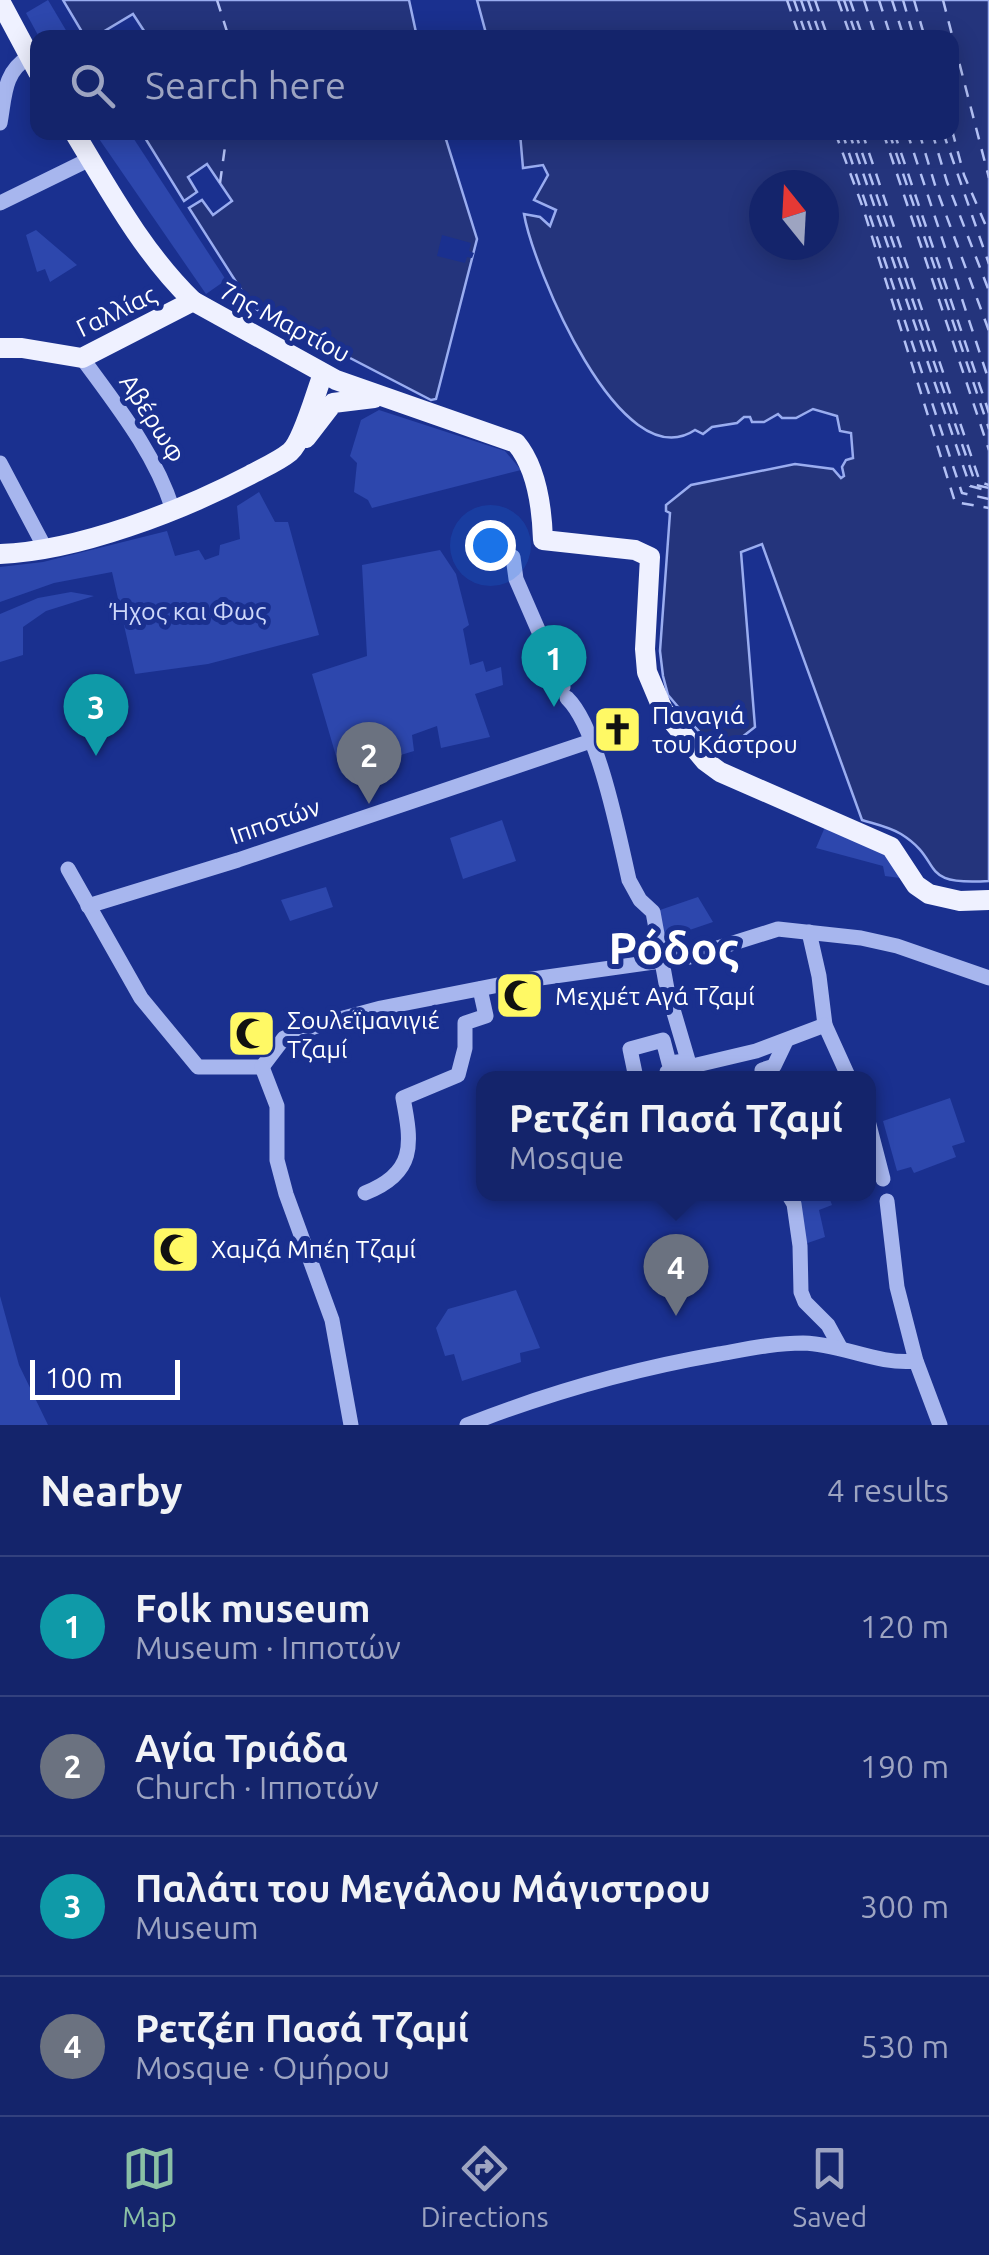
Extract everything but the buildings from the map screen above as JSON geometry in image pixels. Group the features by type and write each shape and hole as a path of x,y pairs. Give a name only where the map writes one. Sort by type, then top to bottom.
{"main road":[{"path":"0,0 30,59"},
{"name":"7ης Μαρτίου","path":"79,140 137,232 193,301 323,374 516,443 524,453 541,507 543,540 642,552 650,557 647,672 663,710 711,768 891,847 916,884 928,894 960,901 989,900"},
{"name":"Γαλλίας","path":"0,348 82,358 193,301"},
{"path":"294,450 323,374"},
{"path":"0,554 45,548 104,533 209,497 294,450 333,404 382,398"}],"street":[{"path":"1,114 9,74 17,64 30,65"},
{"path":"0,203 90,159"},
{"name":"Αβέρωφ","path":"82,358 163,476 173,510"},
{"path":"0,463 45,548"},
{"path":"512,557 516,579 565,692 591,741 629,880 640,900 653,912 667,989 689,1064"},
{"name":"Ιπποτών","path":"88,906 238,860 591,741"},
{"path":"68,869 141,998 198,1068 262,1067"},
{"path":"262,1067 284,1038 381,1008 689,957 778,928 814,938 879,942 989,978"},
{"path":"814,938 825,1025 846,1071"},
{"path":"365,1193 388,1184 408,1155 411,1145 403,1098 458,1075 465,1048 465,1024 486,1016 480,989"},
{"path":"767,1071 791,1036 825,1025"},
{"path":"635,1071 630,1048 662,1040 669,1063 689,1064"},
{"path":"670,1071 786,1041"},
{"path":"756,1051 762,1071"},
{"path":"262,1067 277,1106 277,1160 332,1320 351,1425"},
{"path":"876,1150 884,1180"},
{"path":"792,1201 800,1246 800,1292 804,1302 828,1325 840,1347"},
{"path":"888,1201 897,1287 916,1362 940,1425"},
{"path":"467,1425 651,1366 780,1344 840,1347 886,1360 916,1362"}],"green space":[{"path":"48,0 66,30 35,30 26,13"},
{"path":"100,140 135,140 226,280 206,294"},
{"path":"36,230 77,265 50,282 45,269 37,272 26,235"},
{"path":"379,410 505,451 521,470 372,508 368,500 354,492 357,463 350,456 361,420"},
{"name":"Ήχος και Φως","path":"259,492 275,522 288,522 319,635 208,664 135,674 112,572 54,583 0,602 0,567 43,562 167,531 175,556 199,550 205,560 219,555 220,545 240,539 237,506"},
{"path":"504,522 497,554 479,558 472,533"},
{"path":"440,550 456,574 469,625 463,629 470,665 483,661 486,672 501,667 503,685 475,694 490,737 441,748 437,726 412,735 414,751 341,773 312,674 367,656 362,565"},
{"path":"71,592 94,596 46,611 23,627 23,655 0,662 0,614 38,598"},
{"path":"502,820 516,861 463,879 450,838"},
{"path":"825,827 887,854 900,878 885,876 883,866 816,848"},
{"path":"326,887 333,907 290,921 281,900"},
{"path":"698,897 713,922 663,939 657,911"},
{"path":"950,1098 965,1142 952,1146 956,1157 914,1173 911,1167 897,1171 883,1121"},
{"path":"786,1201 831,1201 832,1205 819,1210 825,1237 799,1246"},
{"path":"516,1290 540,1348 520,1353 521,1362 462,1381 454,1354 445,1356 436,1328 448,1309"},
{"path":"0,1296 19,1365 48,1425 0,1425"}],"shaded area":[{"path":"63,0 409,0 415,30 143,30 133,14 106,30 81,30"},
{"path":"477,0 989,0 989,881 966,882 941,876 915,844 901,834 862,820 762,544 741,552 755,727 719,755 668,695 660,651 670,513 666,505 691,485 795,464 833,469 841,478 846,460 853,458 851,433 840,431 837,416 813,409 796,418 782,418 778,414 764,422 744,417 737,423 712,427 703,434 695,430 666,437 638,425 610,397 585,360 544,277 524,214 540,217 550,226 556,210 534,200 548,175 543,165 523,168 521,140 959,140 959,30 485,30"},
{"path":"146,140 446,140 477,239 436,399 431,400 252,307 189,208 202,200 213,215 232,201 207,164 188,177 197,192 184,201"}],"pier":[{"path":"442,235 471,243 472,258 467,257 465,263 437,256"}],"ferry route":[{"path":"217,0 226,30"},
{"path":"787,0 797,30"},
{"path":"794,0 804,30"},
{"path":"801,0 811,30"},
{"path":"808,0 818,30"},
{"path":"815,0 825,30"},
{"path":"838,0 848,30"},
{"path":"844,0 854,30"},
{"path":"850,0 860,30"},
{"path":"864,0 873,30"},
{"path":"879,0 888,30"},
{"path":"892,0 901,30"},
{"path":"903,0 912,30"},
{"path":"914,0 923,30"},
{"path":"943,0 951,30"},
{"path":"959,62 989,178"},
{"path":"220,183 226,140"},
{"path":"838,140 955,502 989,508"},
{"path":"845,140 962,493 989,499"},
{"path":"852,140 970,486 989,491"},
{"path":"858,140 976,485 989,488"},
{"path":"865,140 980,482 989,485"},
{"path":"886,140 989,450"},
{"path":"892,140 989,429"},
{"path":"897,140 989,413"},
{"path":"910,140 989,381"},
{"path":"921,140 989,331"},
{"path":"934,140 989,291"},
{"path":"946,140 989,264"},
{"path":"955,140 964,175 989,233"}],"place":[{"name":"Folk museum","path":"554,707"},
{"name":"Παναγιά του Κάστρου","path":"617,729"},
{"name":"Παλάτι του Μεγάλου Μάγιστρου","path":"96,756"},
{"name":"Αγία Τριάδα","path":"369,804"},
{"name":"Μεχμέτ Αγά Τζαμί","path":"520,996"},
{"name":"Σουλεϊμανιγιέ Τζαμί","path":"252,1034"},
{"name":"Χαμζά Μπέη Τζαμί","path":"176,1249"},
{"name":"Ρετζέπ Πασά Τζαμί","path":"676,1316"}],"district":[{"name":"Ρόδος","path":"674,947"}]}
